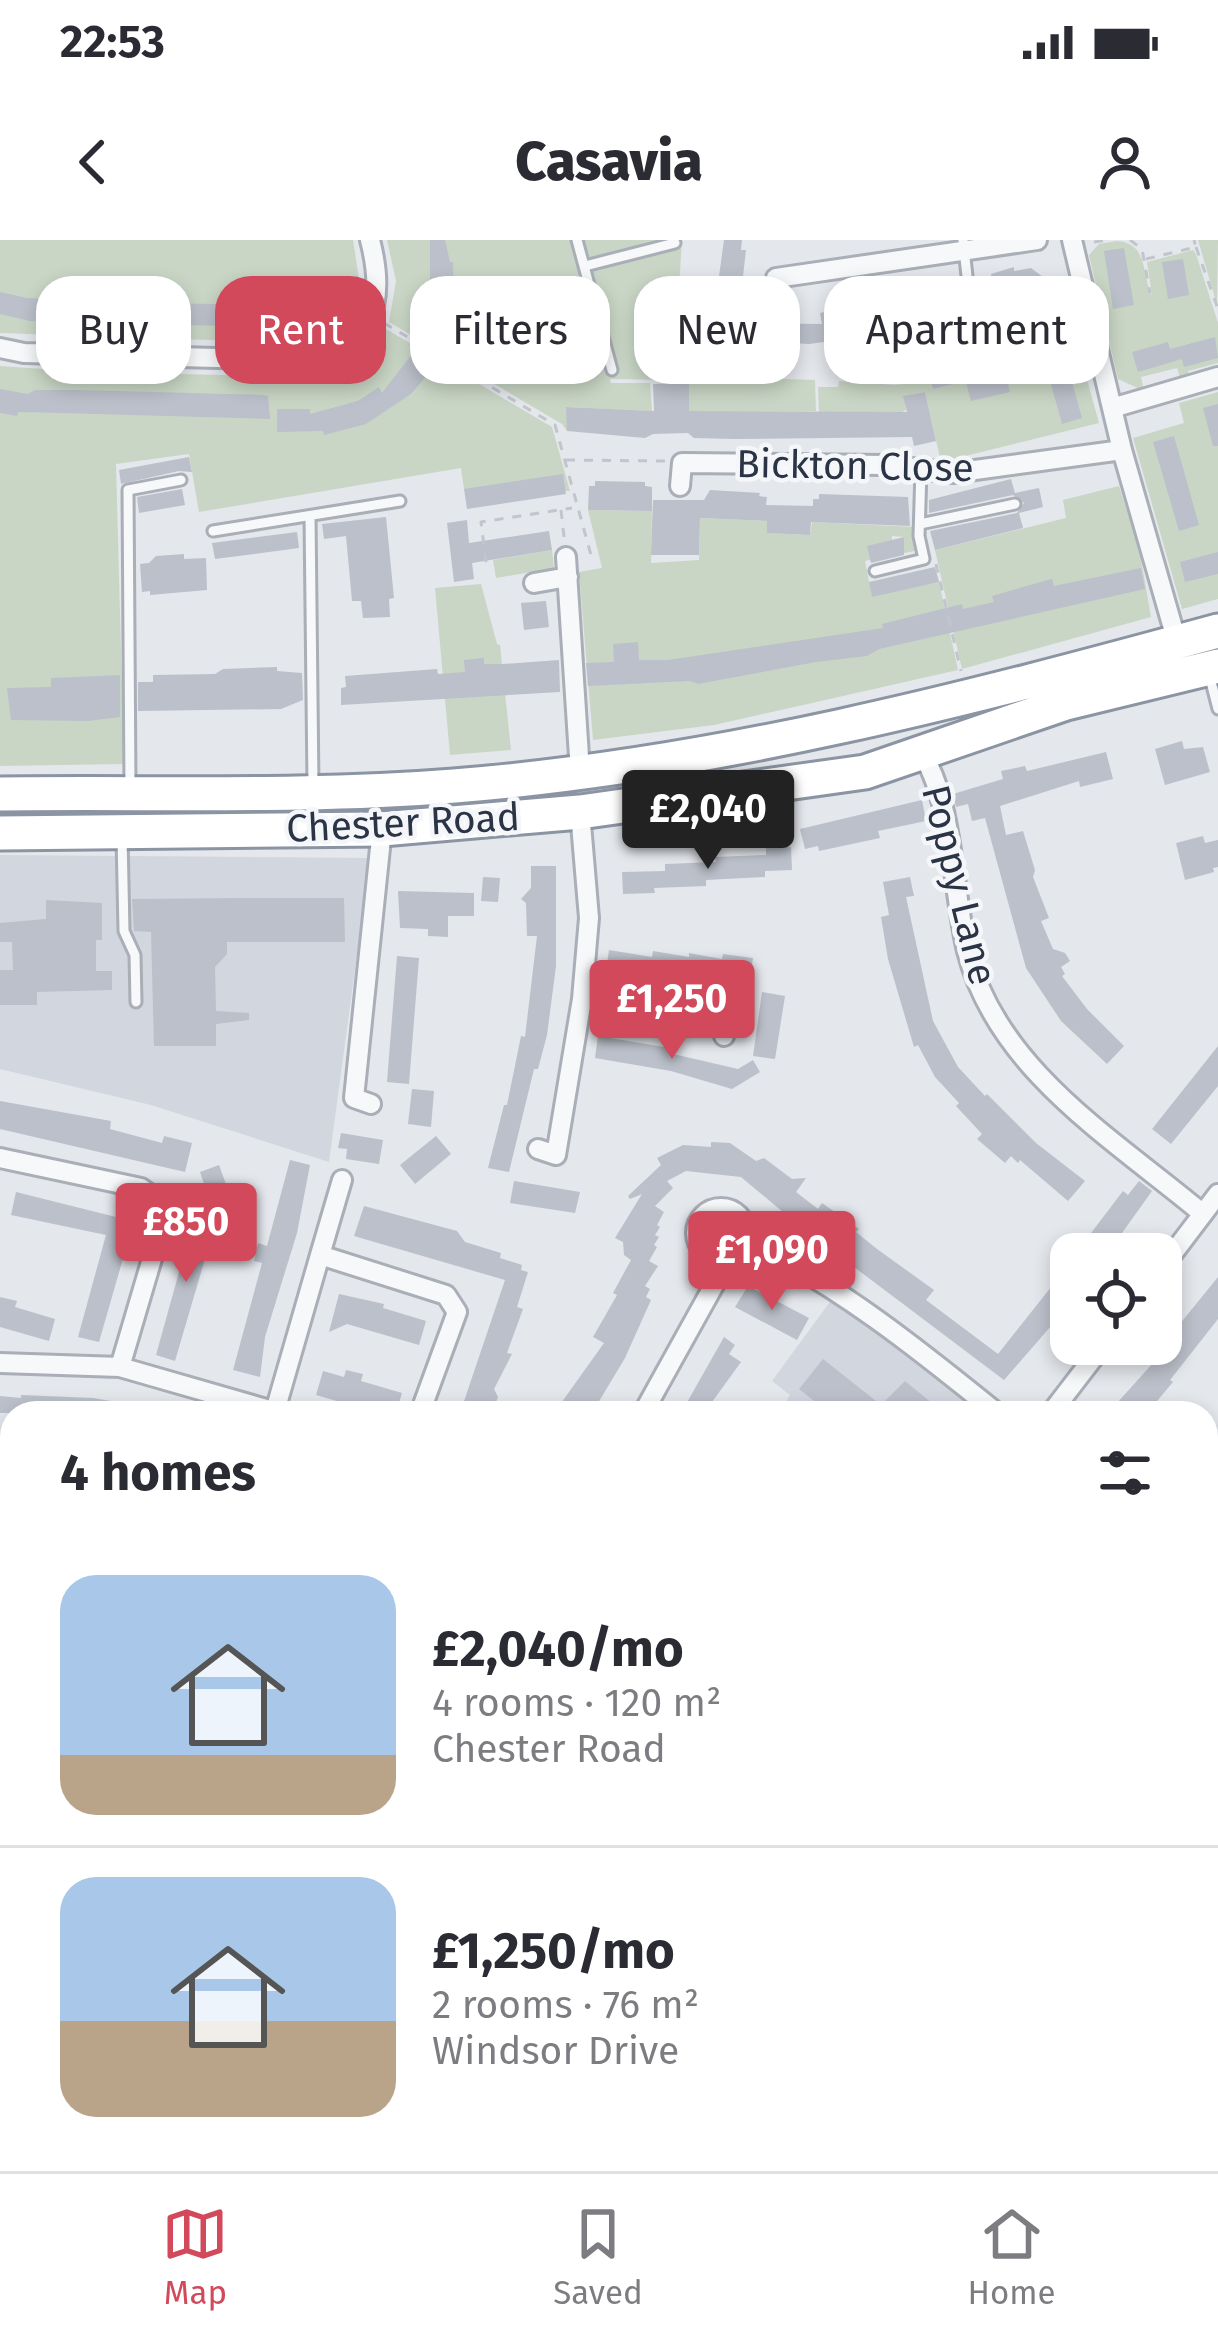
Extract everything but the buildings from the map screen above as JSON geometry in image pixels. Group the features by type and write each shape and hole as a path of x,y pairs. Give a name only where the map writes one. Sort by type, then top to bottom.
{"highway":[{"name":"Chester Road","path":"0,833 382,829 580,812 866,772 922,754 1004,706 1218,631"},
{"name":"Chester Road","path":"0,794 321,792 453,786 580,772 1004,706 1066,703 1213,667"},
{"path":"831,730 839,775"},
{"path":"321,792 330,830"}],"street":[{"path":"370,240 377,276"},
{"path":"787,276 964,245 1037,240"},
{"path":"1072,240 1079,276"},
{"path":"0,348 24,353 215,358"},
{"path":"1112,408 1218,377"},
{"path":"1105,384 1177,642"},
{"name":"Bickton Close","path":"680,485 682,463 982,471 1122,450"},
{"path":"566,556 580,772"},
{"path":"534,583 568,577"},
{"name":"Poppy Lane","path":"922,754 937,784 968,952 995,1016 1037,1076 1203,1214"},
{"path":"555,1154 581,999 589,917 580,812"},
{"path":"371,1104 354,1098 382,829"},
{"path":"581,999 724,1027 728,996"},
{"path":"0,1158 141,1188 155,1198 164,1218 120,1366"},
{"path":"281,1401 342,1180"},
{"path":"1182,1242 1218,1194"},
{"path":"650,1401 728,1258 746,1240 740,1217 730,1210 706,1213 698,1224 698,1245 711,1257 728,1258"},
{"path":"746,1240 804,1268 982,1401"},
{"path":"320,1255 446,1295 454,1302 457,1312 424,1401"},
{"path":"0,1363 120,1366 235,1401"},
{"path":"1060,1401 1088,1365"}],"lane":[{"path":"577,240 612,370"},
{"path":"585,266 676,243"},
{"path":"964,245 968,276"},
{"path":"875,571 924,559 921,469"},
{"path":"130,793 128,490 181,480"},
{"path":"213,531 400,501"},
{"path":"923,524 1015,504"},
{"path":"310,516 321,792"},
{"path":"1213,667 1218,709"},
{"path":"122,831 124,931 135,955 136,1001"}],"path":[{"path":"1090,240 1110,240"},
{"path":"1130,240 1142,250 1150,293"},
{"path":"1144,259 1195,243 1218,309"},
{"path":"386,324 555,425 591,555 566,556 561,510"},
{"path":"564,460 682,463"},
{"path":"486,562 481,522 572,508"},
{"path":"923,524 961,673"}],"shaded area":[{"path":"0,855 370,858 329,1162 151,1105 0,1069"},
{"path":"832,1299 964,1401 787,1401 790,1395 772,1381"}],"green space":[{"path":"0,240 353,240 359,276 215,276 215,340 191,339 191,276 36,276 36,334 0,333"},
{"path":"387,240 682,240 680,276 634,276 634,379 610,379 610,276 410,276 410,334 389,322 396,281"},
{"path":"1198,240 1218,240 1217,305"},
{"path":"1117,241 1134,247 1152,295 1147,262 1193,250 1218,323 1218,363 1188,371 1189,378 1181,381 1177,368 1141,377 1144,391 1118,379 1109,341 1109,276 1094,276 1089,255 1099,244"},
{"path":"386,329 410,343 410,384 479,384 552,427 570,491 464,489 461,468 199,512 189,454 116,464 124,764 0,766 0,366 36,368 36,384 191,384 191,374 215,375 215,384 386,384"},
{"path":"610,379 611,383 650,384 652,411 567,407 567,431 494,384 610,384"},
{"path":"815,380 816,411 688,411 689,384"},
{"path":"1088,384 1099,423 941,462 925,392 904,396 906,410 902,412 819,413 818,387"},
{"path":"1218,392 1218,599 1182,609 1133,438 1184,423 1179,403"},
{"path":"1119,486 1139,548 1151,617 962,669 935,550 1066,518 1063,500"},
{"path":"588,510 652,511 651,563 699,560 700,518 767,521 768,533 810,535 812,522 915,527 915,551 904,553 904,537 892,536 892,555 865,561 872,596 939,582 958,670 714,725 593,740 579,572 602,568"},
{"path":"552,550 554,568 496,578 493,560"},
{"path":"481,584 500,645 511,750 450,755 435,588"}]}
